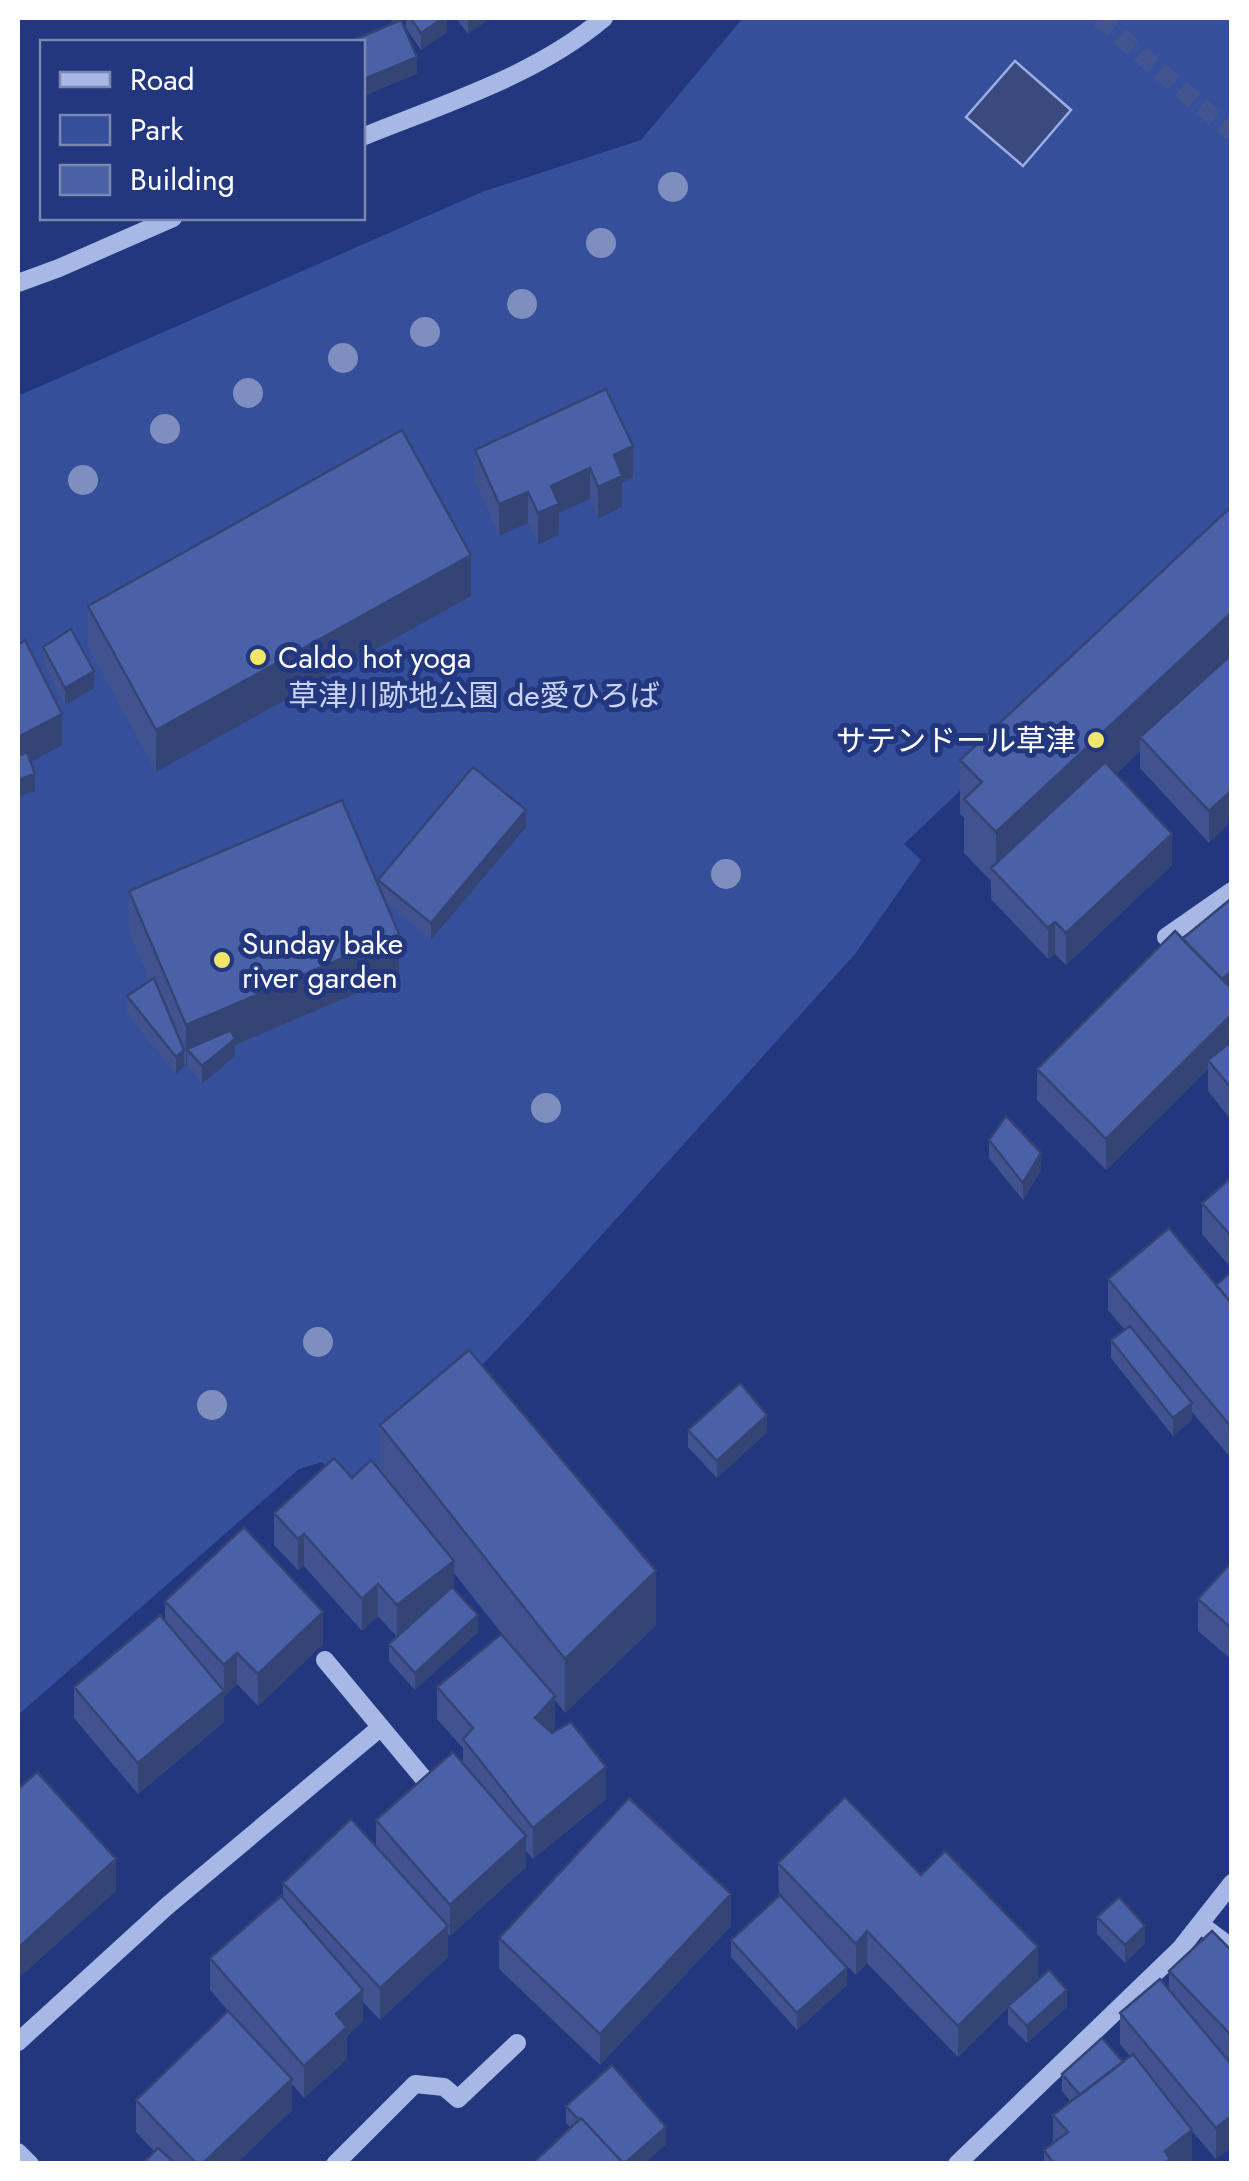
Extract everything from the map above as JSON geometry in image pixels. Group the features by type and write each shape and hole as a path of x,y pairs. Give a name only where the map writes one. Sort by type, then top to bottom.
{"street":[{"path":"365,136 527,70 577,41 604,18"},
{"path":"18,284 168,220"},
{"path":"1166,937 1232,891"},
{"path":"325,1660 434,1790"},
{"path":"18,2042 166,1907 382,1726"},
{"path":"957,2164 1180,1949 1232,1884"},
{"path":"1200,1923 1232,1948"},
{"path":"335,2164 415,2084 444,2087 458,2099 517,2043"},
{"path":"18,2152 30,2164"}],"green space":[{"name":"草津川跡地公園 de愛ひろば","path":"743,18 1231,18 1231,533 904,844 921,860 855,954 526,1319 358,1495 341,1485 322,1462 299,1469 18,1715 18,396 482,192 641,140"}],"shaded area":[{"path":"1015,61 1071,110 1023,166 966,117"}],"building":[{"path":"410,18 443,18 421,33"},
{"path":"401,20 417,57 365,79 365,40 354,40"},
{"path":"606,389 633,446 614,455 622,476 598,487 590,468 551,486 559,504 538,513 528,492 499,504 475,450"},
{"path":"402,430 471,555 156,730 88,606"},
{"path":"1232,506 1232,612 996,832 964,799 982,782 960,760"},
{"path":"71,629 94,671 65,688 43,647"},
{"path":"25,640 62,714 18,737 18,645"},
{"path":"1232,654 1232,790 1209,811 1140,737"},
{"path":"27,752 35,774 18,780 18,756"},
{"path":"1105,762 1172,834 1066,933 1055,922 1048,928 991,868"},
{"path":"473,767 526,810 431,923 378,880"},
{"path":"342,800 399,934 186,1025 129,891"},
{"path":"1232,898 1232,971 1222,979 1182,939"},
{"path":"1175,931 1232,989 1232,1014 1106,1139 1037,1069"},
{"path":"154,978 184,1050 176,1057 127,996"},
{"path":"231,1030 235,1039 202,1066 187,1049"},
{"path":"1232,1041 1232,1089 1208,1060"},
{"path":"1006,1116 1041,1153 1023,1183 989,1140"},
{"path":"1232,1177 1232,1237 1202,1203"},
{"path":"1169,1228 1232,1304 1232,1428 1108,1279"},
{"path":"1232,1271 1232,1304 1216,1285"},
{"path":"1130,1326 1192,1403 1173,1418 1111,1340"},
{"path":"469,1350 656,1571 565,1659 380,1425"},
{"path":"740,1383 767,1415 717,1461 688,1430"},
{"path":"334,1458 352,1478 371,1460 454,1561 397,1605 378,1584 362,1599 304,1534 298,1539 274,1513"},
{"path":"244,1527 323,1612 258,1674 237,1653 224,1665 165,1601"},
{"path":"1232,1562 1232,1629 1198,1599"},
{"path":"452,1587 478,1615 415,1673 389,1644"},
{"path":"160,1615 224,1691 138,1763 74,1687"},
{"path":"501,1634 555,1696 535,1718 552,1733 571,1722 606,1767 533,1828 463,1739 473,1728 437,1687"},
{"path":"453,1752 526,1836 450,1905 376,1820"},
{"path":"37,1772 116,1859 18,1948 18,1789"},
{"path":"845,1797 921,1875 945,1851 1038,1947 958,2026 867,1931 856,1944 778,1863"},
{"path":"629,1798 731,1894 600,2034 499,1938"},
{"path":"351,1819 448,1926 380,1988 283,1883"},
{"path":"780,1895 847,1968 797,2013 731,1940"},
{"path":"281,1896 363,1990 336,2014 347,2027 304,2066 210,1958"},
{"path":"1119,1897 1145,1926 1125,1945 1097,1917"},
{"path":"1212,1931 1232,1951 1232,2036 1169,1971"},
{"path":"1049,1970 1067,1990 1027,2026 1008,2006"},
{"path":"1160,1979 1232,2065 1232,2115 1216,2128 1120,2013"},
{"path":"228,2011 292,2079 202,2164 197,2164 136,2100"},
{"path":"1102,2038 1123,2062 1080,2095 1062,2074"},
{"path":"1133,2054 1192,2130 1165,2151 1170,2159 1164,2164 1054,2164 1044,2150 1068,2132 1053,2115"},
{"path":"612,2065 666,2127 624,2164 566,2106"},
{"path":"581,2118 624,2164 532,2164"},
{"path":"158,2148 176,2164 142,2164"}],"tunnel":[{"path":"1099,18 1232,133"}],"place":[{"name":"Caldo hot yoga","path":"258,657"},
{"name":"サテンドール草津","path":"1096,740"},
{"name":"Sunday bake river garden","path":"222,960"}]}
